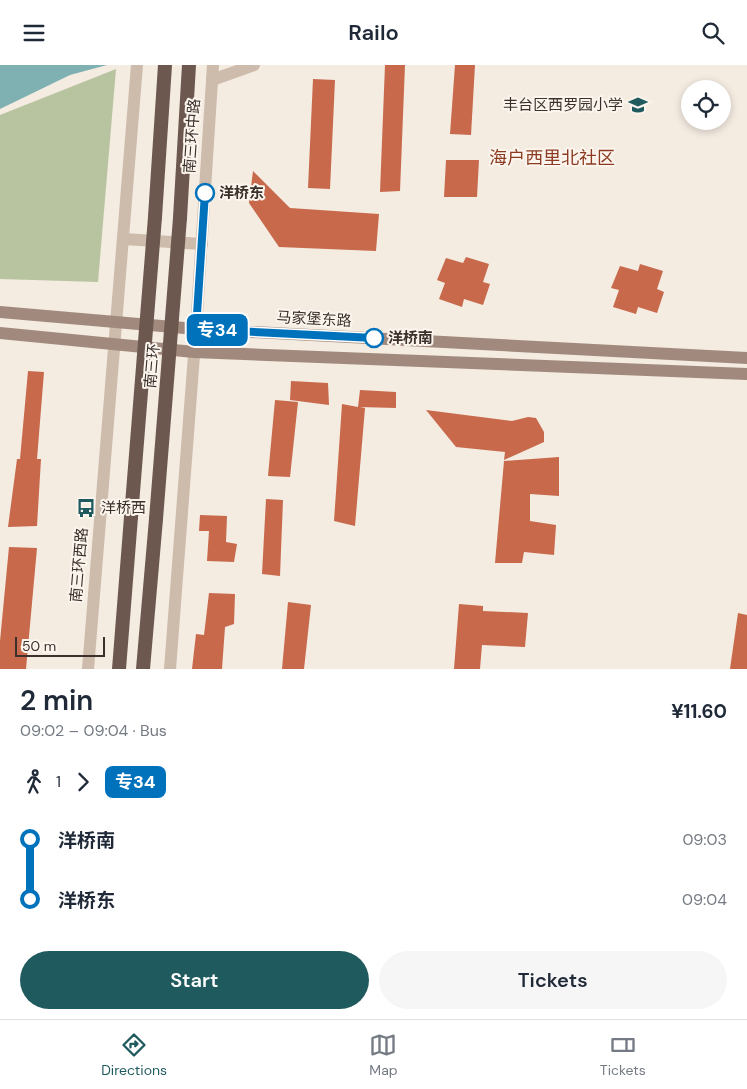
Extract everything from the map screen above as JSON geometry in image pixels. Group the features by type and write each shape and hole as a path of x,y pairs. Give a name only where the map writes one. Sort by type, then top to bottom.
{"highway":[{"name":"南三环","path":"119,669 155,217 164,65"},
{"name":"南三环","path":"143,669 180,218 189,65"}],"main road":[{"name":"马家堡东路","path":"0,311 196,329 747,358"},
{"path":"0,333 194,352 747,374"}],"street":[{"path":"117,321 137,65"},
{"name":"南三环中路","path":"194,352 213,65"},
{"path":"212,80 254,65"},
{"path":"124,239 202,244"},
{"name":"南三环西路","path":"88,669 117,321"},
{"path":"170,669 194,352"}],"green space":[{"path":"116,69 98,282 0,279 0,115"}],"water":[{"path":"0,65 107,65 70,75 0,109"}],"building":[{"path":"385,65 405,65 400,191 380,192"},
{"path":"455,65 475,65 471,135 450,134"},
{"path":"313,79 335,80 330,189 308,188"},
{"path":"446,160 479,160 477,197 444,197"},
{"path":"253,171 290,208 379,214 376,251 279,247 249,203"},
{"path":"466,257 489,264 483,282 490,284 483,305 464,299 462,307 439,299 445,283 437,280 446,258 463,263"},
{"path":"640,264 663,271 657,289 664,292 657,313 638,307 636,314 613,307 619,290 611,288 620,266 638,271"},
{"path":"28,371 44,372 37,459 41,459 37,526 8,527 17,459 20,459"},
{"path":"291,381 328,383 329,405 290,400"},
{"path":"360,390 396,392 396,408 360,407 365,408 355,526 334,521 342,404 358,407"},
{"path":"275,400 298,402 290,477 268,476"},
{"path":"426,410 512,421 528,417 536,418 544,432 544,442 504,460 505,452 456,447"},
{"path":"559,457 559,496 530,494 530,521 556,525 554,555 524,552 522,563 495,563 504,461"},
{"path":"266,499 283,500 280,576 262,574"},
{"path":"200,515 227,516 226,542 237,544 234,562 207,561 209,531 199,531"},
{"path":"9,547 37,548 26,669 0,669 0,641"},
{"path":"209,593 235,594 234,624 225,627 222,669 192,669 196,634 204,635"},
{"path":"288,602 311,605 304,669 282,669"},
{"path":"459,604 483,606 483,611 528,613 525,647 482,645 480,669 454,669"},
{"path":"738,613 747,615 747,669 730,669"}],"bus line":[{"name":"专34","path":"205,193 196,329 374,338"}],"place":[{"name":"丰台区西罗园小学","path":"638,105"},
{"name":"洋桥东","path":"205,193"},
{"name":"洋桥南","path":"374,338"},
{"name":"洋桥西","path":"86,508"}],"district":[{"name":"海户西里北社区","path":"552,158"}]}
